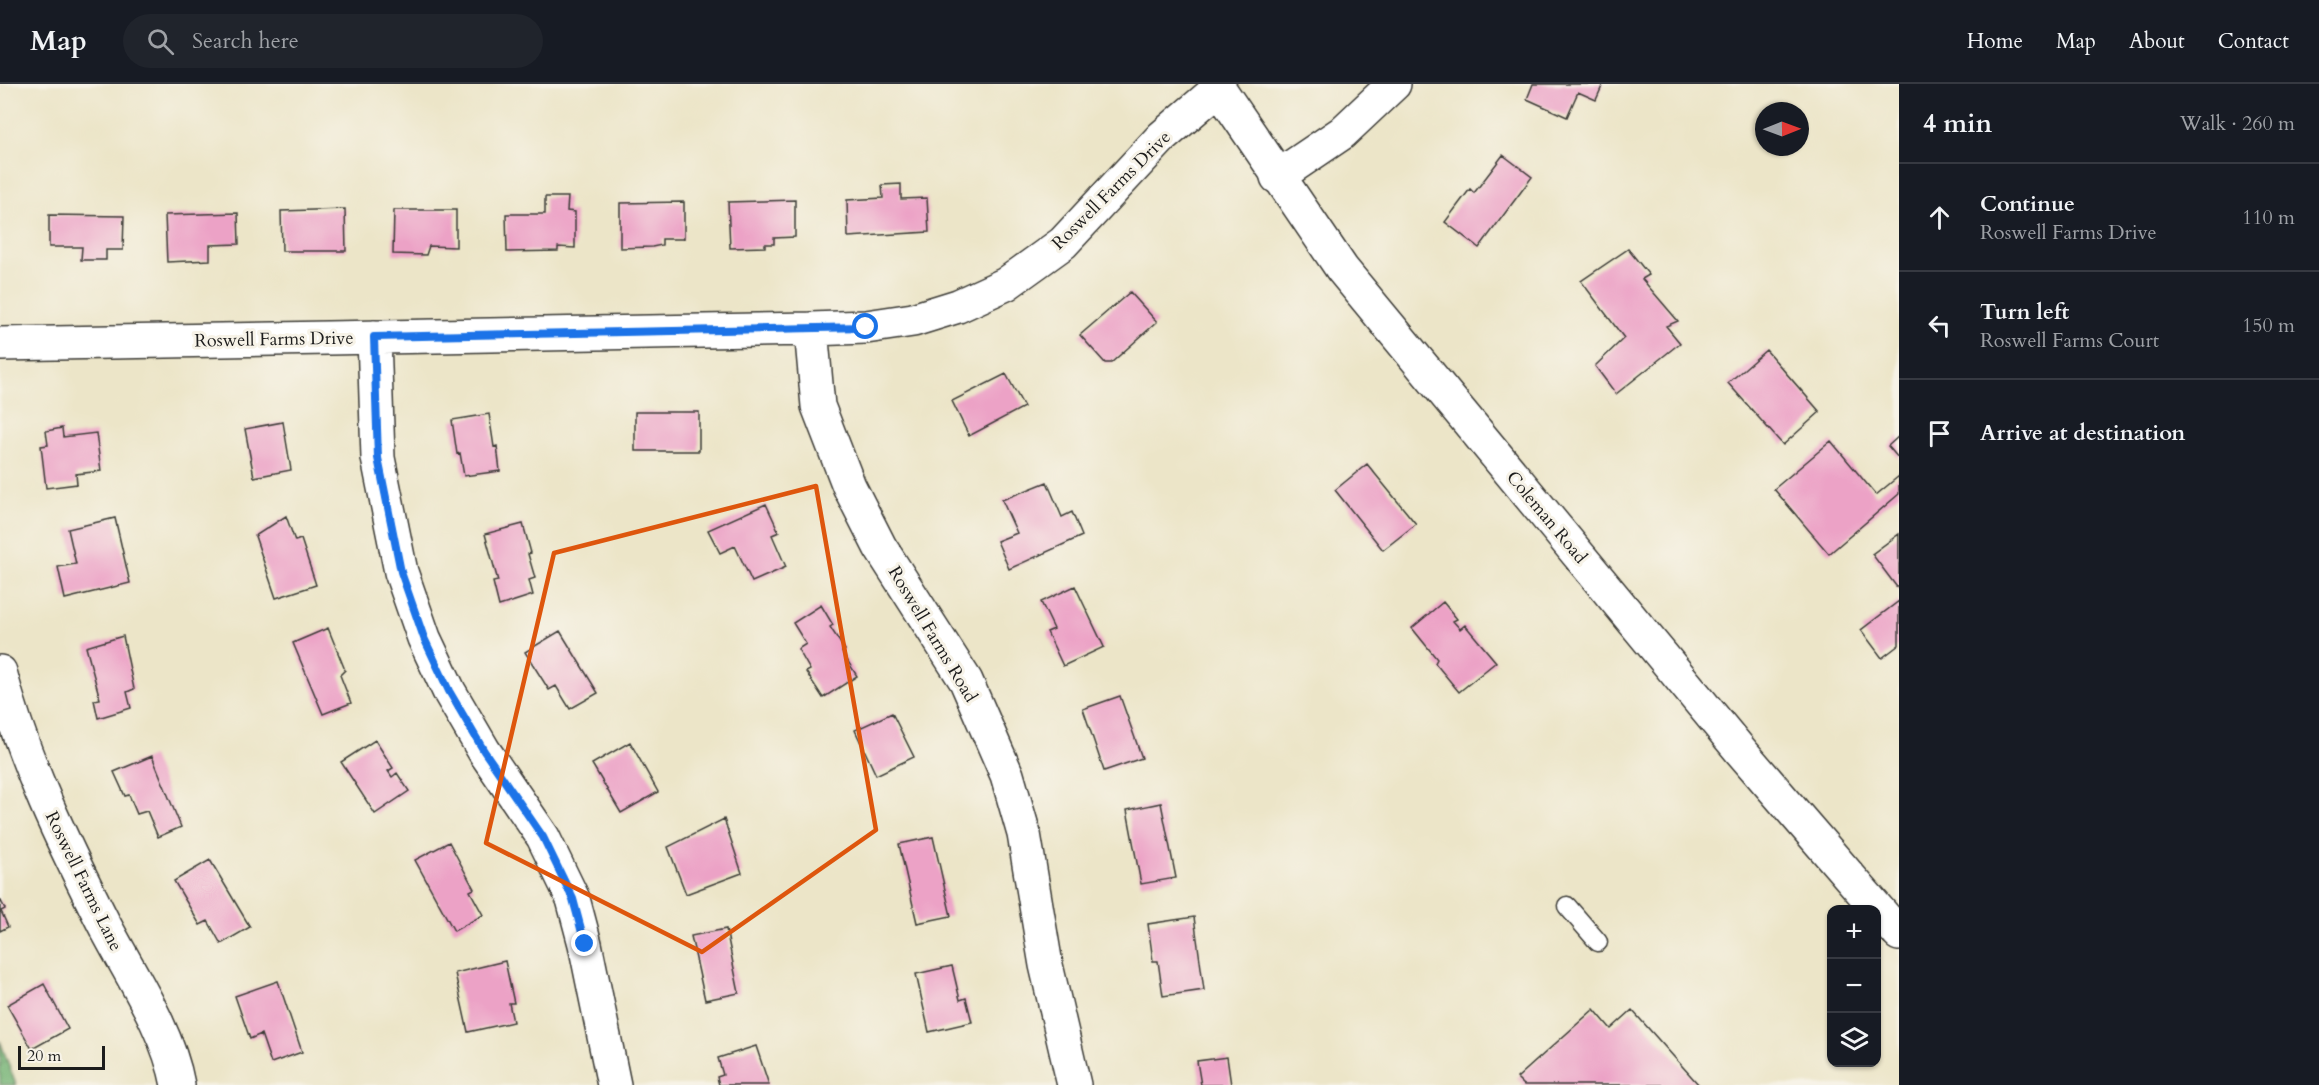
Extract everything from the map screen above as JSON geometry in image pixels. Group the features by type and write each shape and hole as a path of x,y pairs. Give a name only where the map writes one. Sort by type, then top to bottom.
{"street":[{"path":"1277,177 1342,133 1394,84"},
{"name":"Coleman Road","path":"1217,86 1342,269 1740,750 1899,934"},
{"name":"Roswell Farms Drive","path":"0,344 811,329 866,327 913,320 958,306 1005,284 1063,243 1162,136 1217,86"},
{"name":"Roswell Farms Road","path":"811,329 818,406 849,486 880,547 966,681 1007,775 1024,834 1046,965 1074,1085"},
{"path":"374,337 378,458 401,572 424,638 449,691 484,751 543,837 573,899 585,944 614,1085"},
{"name":"Roswell Farms Lane","path":"0,672 34,775 64,846 161,1033 178,1085"}],"lane":[{"path":"1567,906 1598,942"}],"highlighted area":[{"path":"816,486 876,830 702,952 486,843 554,553"}],"green space":[{"path":"0,1041 16,1085 0,1085"}],"building":[{"path":"1533,84 1603,84 1596,100 1578,92 1567,117 1527,99"},
{"path":"1503,155 1532,177 1479,248 1445,222 1470,189 1474,193"},
{"path":"901,184 901,199 927,198 929,232 848,237 847,200 883,198 882,185"},
{"path":"545,197 568,197 567,211 575,212 575,248 558,247 558,251 507,252 506,214 545,214"},
{"path":"795,200 795,237 774,238 774,244 765,244 765,247 730,248 728,202"},
{"path":"684,202 684,239 662,239 662,245 652,247 620,248 620,203"},
{"path":"345,209 346,251 282,251 281,211"},
{"path":"394,210 456,210 456,247 429,246 426,255 393,254"},
{"path":"238,213 239,244 210,245 210,260 167,262 165,215"},
{"path":"49,215 124,216 123,250 106,250 106,260 81,260 82,247 49,247"},
{"path":"1628,249 1649,275 1642,279 1678,321 1666,326 1680,343 1616,394 1595,366 1624,338 1581,281"},
{"path":"1130,292 1157,322 1111,363 1105,363 1080,335"},
{"path":"1766,350 1820,412 1783,445 1728,383"},
{"path":"1006,374 1024,407 969,436 952,401"},
{"path":"635,412 699,412 699,451 635,451"},
{"path":"489,414 500,471 464,476 460,453 457,454 452,420"},
{"path":"283,422 291,470 254,477 245,429"},
{"path":"62,428 63,437 96,433 101,471 76,474 77,484 46,488 41,446 48,445 46,431"},
{"path":"1899,436 1899,459 1888,446"},
{"path":"1831,441 1876,495 1899,476 1899,494 1829,554 1774,489"},
{"path":"1367,464 1416,524 1383,550 1335,490"},
{"path":"1047,482 1062,517 1072,512 1082,536 1009,569 997,541 1017,533 1002,500"},
{"path":"766,504 779,532 772,535 786,567 752,582 735,546 720,553 708,530"},
{"path":"286,516 295,541 301,539 316,585 276,598 255,536"},
{"path":"115,518 130,583 65,599 58,567 76,564 68,529"},
{"path":"523,524 535,578 529,580 533,595 499,606 493,582 498,581 485,534"},
{"path":"1899,534 1899,590 1872,554"},
{"path":"1075,586 1104,647 1063,666 1047,632 1054,629 1041,602"},
{"path":"1899,601 1899,645 1882,658 1861,630"},
{"path":"1443,602 1457,619 1453,621 1460,629 1465,625 1496,662 1459,692 1435,663 1437,659 1412,628"},
{"path":"821,605 833,625 830,627 845,650 842,652 857,676 823,698 806,672 810,670 798,649 806,644 793,623"},
{"path":"328,628 345,670 340,675 351,703 323,714 293,643"},
{"path":"560,631 598,693 570,709 556,686 549,690 525,652"},
{"path":"123,636 134,689 127,692 131,708 98,718 94,700 100,699 86,647"},
{"path":"1120,696 1142,758 1104,771 1083,709"},
{"path":"892,713 914,757 876,775 855,730"},
{"path":"375,740 393,768 388,771 392,777 397,773 409,791 375,814 341,762"},
{"path":"630,742 658,792 621,813 592,764"},
{"path":"152,756 181,827 158,837 147,811 137,814 129,795 125,796 114,772"},
{"path":"1161,803 1176,878 1141,884 1127,810"},
{"path":"724,819 742,873 686,894 668,847"},
{"path":"933,837 951,916 917,923 899,844"},
{"path":"449,842 474,889 470,891 483,915 454,931 415,860"},
{"path":"210,860 250,927 221,944 208,921 200,925 174,881"},
{"path":"0,899 5,909 1,911 8,927 0,931"},
{"path":"1194,917 1204,990 1163,996 1158,961 1153,961 1148,924"},
{"path":"726,929 739,993 705,1000 691,936"},
{"path":"505,961 514,1003 509,1003 513,1022 468,1032 455,973"},
{"path":"952,966 960,1000 966,998 972,1022 929,1032 916,974"},
{"path":"278,981 302,1052 271,1063 261,1034 250,1039 235,996"},
{"path":"44,984 68,1029 32,1049 7,1005"},
{"path":"1594,1009 1611,1029 1632,1010 1699,1085 1524,1085 1517,1078"},
{"path":"756,1046 769,1085 719,1085 717,1077 723,1075 718,1058"},
{"path":"1227,1057 1231,1085 1201,1085 1197,1061"}],"route":[{"path":"585,944 573,899 543,837 484,751 449,691 424,638 401,572 378,458 374,337 866,327"}]}
